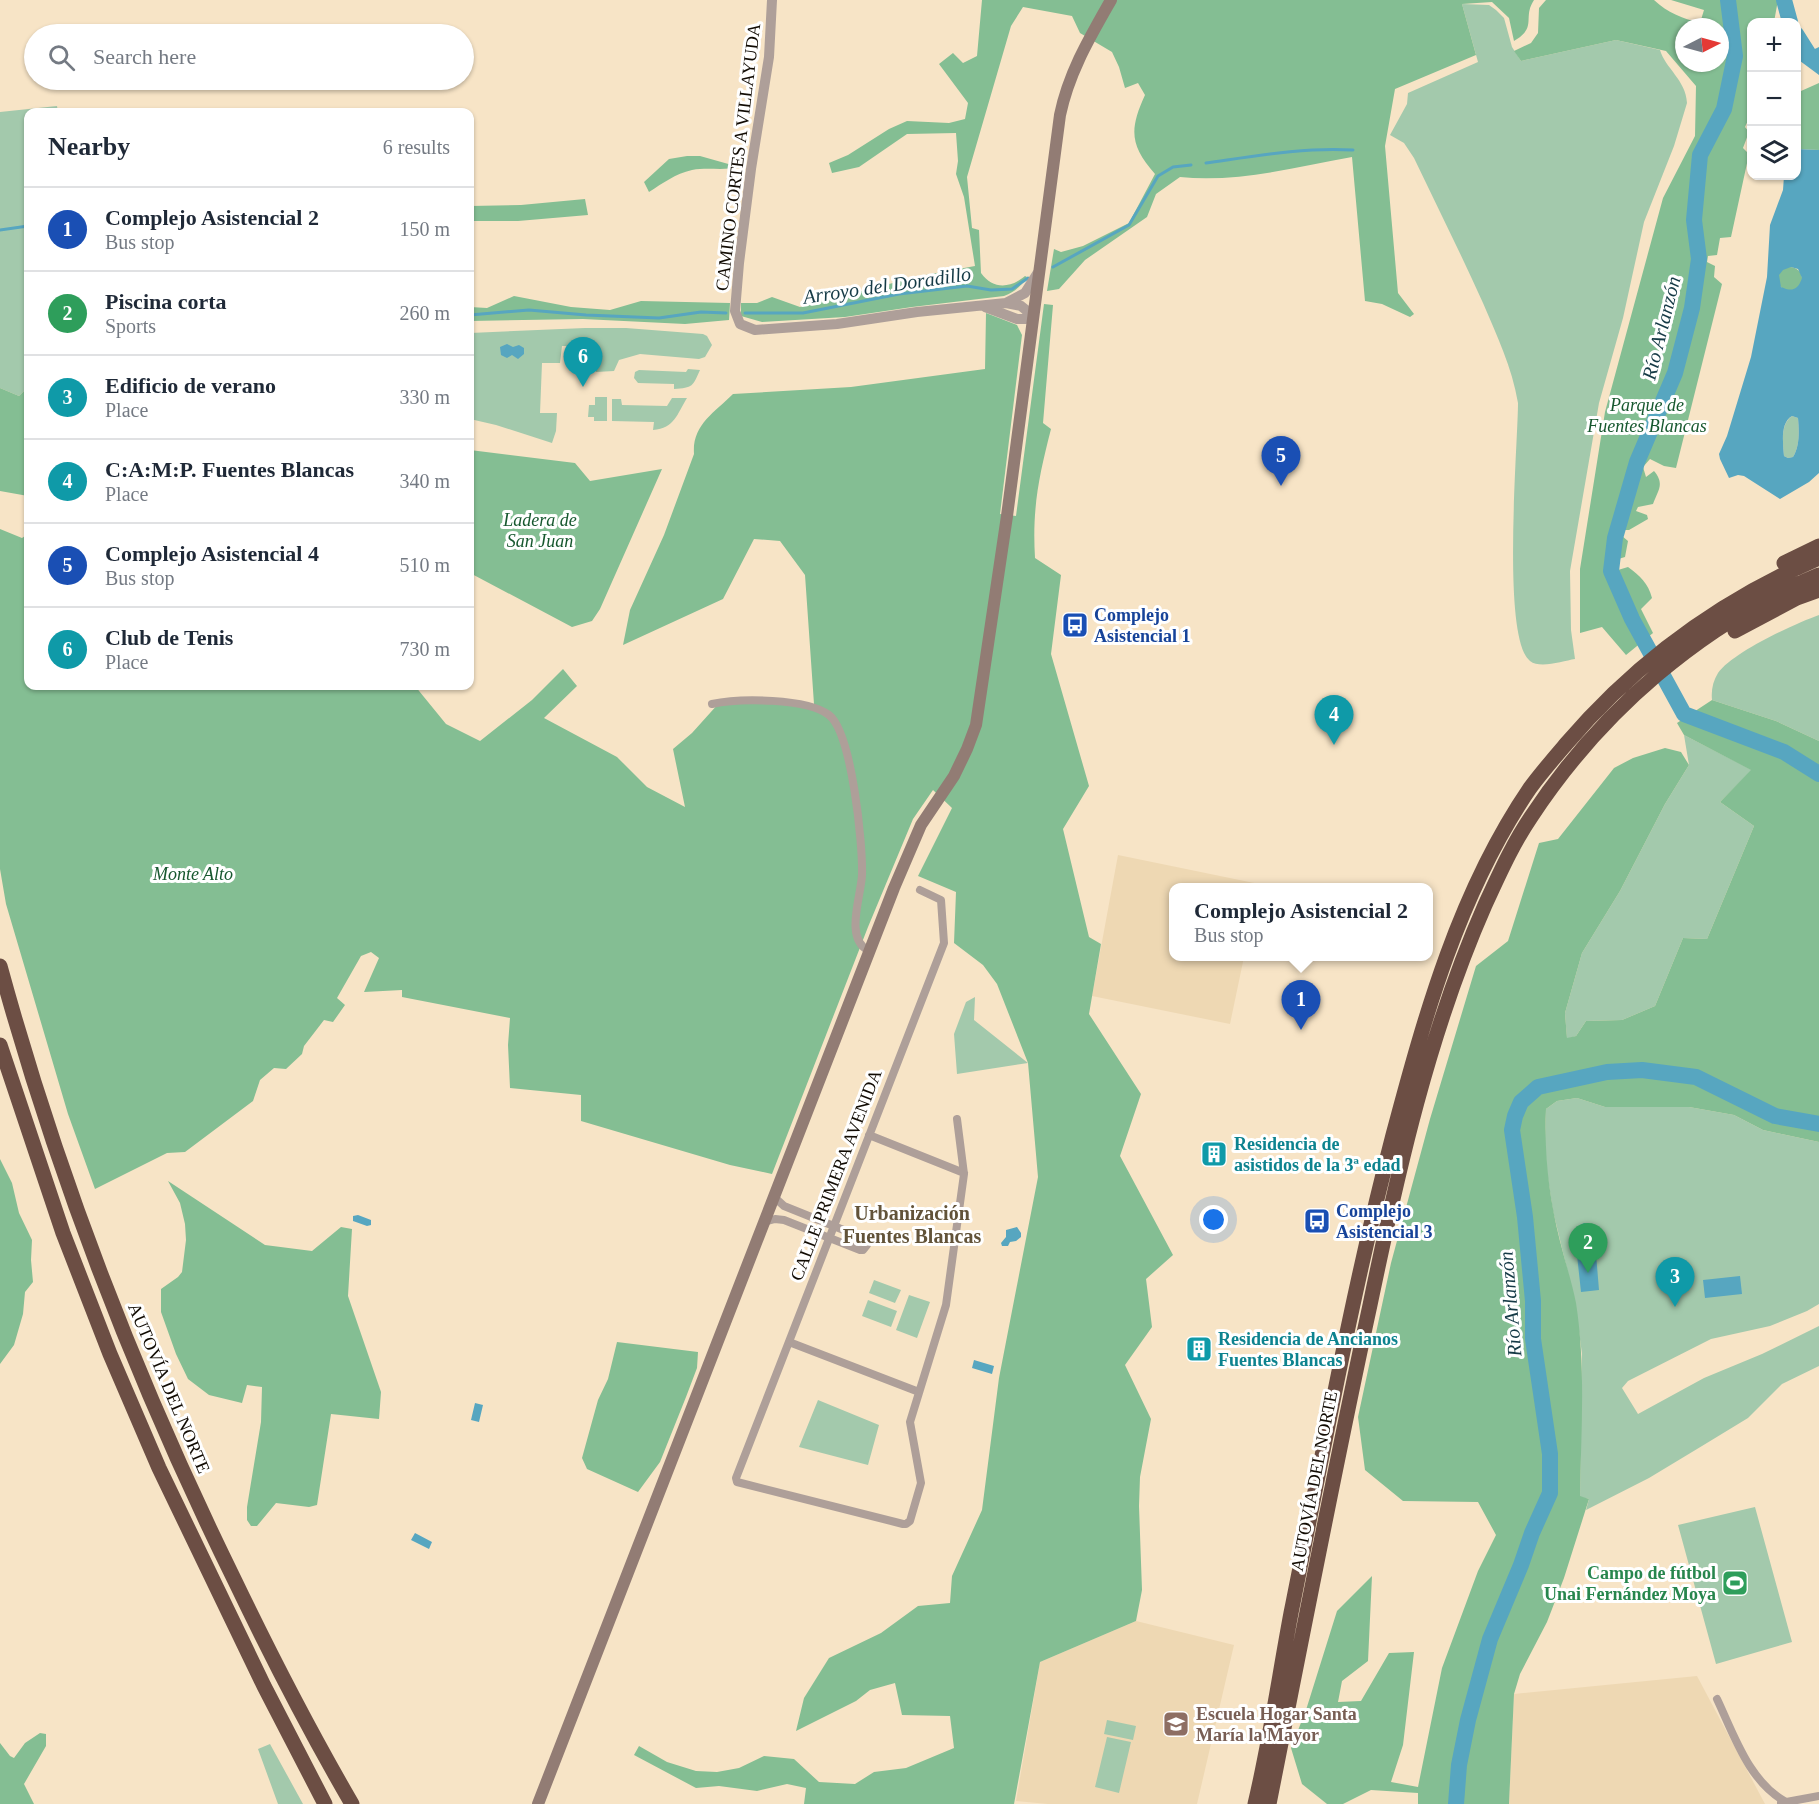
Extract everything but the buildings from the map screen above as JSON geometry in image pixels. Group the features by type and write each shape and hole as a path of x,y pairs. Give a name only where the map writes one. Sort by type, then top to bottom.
{"highway":[{"path":"1696,621 1751,581 1819,546"},
{"path":"1696,621 1761,585 1819,558"},
{"name":"AUTOVÍA DEL NORTE","path":"1269,1804 1390,1208 1443,1015 1477,924 1508,856 1529,819 1582,748 1615,719 1655,676 1711,640 1747,612 1799,583 1819,575"},
{"path":"1711,640 1797,598 1819,590"},
{"name":"AUTOVÍA DEL NORTE","path":"1287,1638 1364,1258 1416,1047 1439,976 1470,897 1513,816 1549,764 1556,745 1655,647 1696,621"},
{"name":"AUTOVÍA DEL NORTE","path":"0,966 32,1074 82,1224 150,1397 198,1506 258,1630 308,1728 351,1804"},
{"path":"0,1045 70,1252 110,1354 159,1468 264,1686 325,1804"},
{"path":"258,1630 363,1804"},
{"path":"1250,1804 1287,1638"},
{"path":"1255,1804 1287,1638"}],"main road":[{"path":"538,1804 869,951 921,825 954,776 974,733 987,662 1031,316 1060,115 1066,88 1076,62 1112,0"}],"street":[{"name":"CAMINO CORTES A VILLAYUDA","path":"772,0 769,57 739,263 735,311 740,324 755,330 837,324 917,312 1006,303 1024,293 1038,271"},
{"path":"1006,303 1021,306 1031,316 1026,319 1017,319"},
{"name":"CAMINO CORTES A VILLAYUDA","path":"982,306 1017,319"},
{"path":"1017,319 1025,326 1030,336"},
{"path":"712,704 740,700 817,707 836,722 848,759 862,855 860,897 854,926 859,943 869,951"},
{"name":"CALLE PRIMERA AVENIDA","path":"919,1392 910,1422 921,1483 910,1521 906,1524 736,1480 944,943 945,931 941,900 920,890"},
{"path":"789,1342 919,1392 946,1305 964,1173 957,1119"},
{"path":"869,1135 964,1173"},
{"path":"764,1222 775,1219 784,1220 860,1250 866,1248 866,1239 784,1206 774,1196"},
{"path":"1717,1699 1759,1782 1782,1803 1819,1796"}],"shaded area":[{"path":"1118,855 1254,883 1169,883 1169,961 1243,961 1230,1024 1092,996"},
{"path":"1136,1621 1234,1645 1197,1804 1048,1804 1016,1801 1040,1662"},
{"path":"1697,1676 1765,1804 1509,1804 1514,1694"}],"green space":[{"path":"982,0 1534,0 1529,12 1528,27 1514,41 1509,18 1492,2 1462,4 1476,55 1395,89 1385,146 1398,293 1414,314 1410,317 1382,304 1365,301 1352,157 1245,176 1180,177 1156,194 1147,217 1085,260 1059,289 1047,291 1054,249 1061,252 1083,246 1129,223 1155,174 1141,154 1135,137 1136,118 1145,95 1138,83 1125,88 1112,52 1080,33 1072,16 1023,7 1011,26 967,177 972,228 979,230 981,273 997,285 1008,285 1027,277 1020,286 1004,296 845,317 762,322 741,316 741,303 757,303 772,297 800,307 920,276 975,266 964,197 956,174 958,161 956,133 907,134 859,167 832,173 829,163 848,155 889,129 907,121 949,123 965,119 968,103 939,64 953,53 963,63 977,56"},
{"name":"Parque de Fuentes Blancas","path":"1546,0 1654,0 1685,18 1675,18 1675,62 1666,51 1616,40 1521,61 1514,51 1531,43 1538,33 1539,8"},
{"name":"Parque de Fuentes Blancas","path":"1671,0 1778,0 1775,18 1747,18 1747,123 1745,127 1747,137 1743,148 1747,152 1747,163 1731,237 1720,238 1717,255 1708,256 1707,262 1715,266 1714,277 1722,284 1676,468 1664,466 1650,459 1643,467 1646,477 1654,471 1660,483 1658,491 1653,504 1638,507 1636,511 1647,515 1648,519 1629,530 1623,530 1622,536 1628,541 1625,557 1615,560 1618,570 1628,567 1640,577 1652,598 1641,609 1653,633 1626,655 1602,627 1580,633 1580,569 1605,412 1663,198 1695,136 1696,86 1684,72 1729,72 1729,18 1702,18 1704,10"},
{"path":"1462,4 1489,5 1496,10 1504,18 1512,47 1521,61 1616,40 1660,50 1686,95 1687,103 1674,146 1644,222 1623,318 1599,403 1570,571 1571,630 1575,659 1552,664 1530,661 1521,645 1516,617 1513,539 1518,403 1512,377 1483,303 1414,158 1404,143 1390,135 1407,104 1408,93 1478,62"},
{"path":"1819,83 1819,150 1801,149 1801,91"},
{"path":"24,109 24,391 19,396 0,388 0,112"},
{"path":"700,156 739,167 692,170 675,176 649,192 644,182 669,159"},
{"path":"585,199 588,215 518,221 474,221 474,206 521,205"},
{"path":"1790,267 1798,271 1802,279 1798,287 1790,291 1782,287 1778,279 1782,271"},
{"path":"514,296 571,307 610,310 641,301 730,303 729,320 685,324 583,319 474,321 474,307 487,308"},
{"name":"Monte Alto","path":"1044,304 1053,305 1043,423 1051,429 1037,492 1035,558 1061,575 1051,654 1089,786 1063,829 1089,937 1101,944 1089,1014 1141,1094 1120,1156 1173,1255 1146,1279 1152,1327 1125,1365 1151,1419 1140,1477 1142,1590 1136,1621 1040,1662 1014,1804 804,1804 806,1788 787,1784 757,1791 719,1786 696,1788 634,1755 639,1746 667,1762 696,1771 717,1772 739,1768 764,1756 794,1759 819,1782 855,1784 874,1772 906,1768 954,1748 950,1716 902,1715 895,1683 870,1690 856,1701 796,1731 804,1698 829,1658 881,1633 918,1606 950,1603 952,1576 982,1510 999,1378 1038,1177 1028,1063 997,984 983,965 954,943 956,892 918,876 952,808 933,790 913,819 868,927 772,1174 730,1165 581,1121 581,1095 510,1088 508,1045 510,1018 402,997 402,990 364,992 379,958 371,952 361,956 337,998 345,1005 333,1022 324,1020 304,1046 302,1054 286,1069 274,1068 260,1080 253,1101 185,1152 167,1153 95,1189 68,1114 6,904 0,869 0,529 22,538 24,537 24,690 418,690 446,724 480,741 532,700 563,669 577,686 544,718 617,757 647,787 685,807 673,749 692,733 719,703 814,704 805,575 780,541 754,539 723,599 623,645 630,610 664,535 694,454 694,444 700,427 733,394 851,387 985,369 986,313 1017,325 1022,335 1000,514 1016,516"},
{"path":"626,328 703,334 707,336 712,345 705,357 699,359 640,354 619,360 614,371 596,372 595,369 585,369 586,346 562,346 560,363 542,363 540,413 557,413 556,431 552,443 474,420 474,333"},
{"path":"688,369 700,370 694,383 685,388 674,389 674,384 638,383 634,378 635,372 639,370 686,372"},
{"path":"0,388 19,396 24,391 24,495 0,491"},
{"path":"595,397 607,397 607,421 594,421 594,417 588,417 589,405 595,405"},
{"path":"672,398 687,398 671,423 660,429 653,430 654,422 612,421 612,399 621,399 622,405 667,406"},
{"path":"1792,416 1798,418 1799,438 1793,457 1788,458 1784,456 1783,434 1788,419"},
{"name":"Ladera de San Juan","path":"474,450 575,463 590,481 662,469 600,609 592,621 572,627 474,575"},
{"path":"1819,615 1819,741 1776,721 1712,700 1712,689 1718,673 1737,656"},
{"path":"1712,700 1776,721 1819,741 1819,1142 1763,1130 1734,1115 1689,1107 1605,1107 1577,1098 1557,1101 1546,1109 1550,1192 1576,1303 1579,1327 1582,1399 1580,1496 1589,1499 1564,1578 1547,1622 1520,1674 1514,1694 1509,1804 1418,1804 1418,1793 1371,1790 1343,1804 1327,1804 1302,1784 1291,1748 1306,1710 1337,1611 1372,1576 1368,1661 1342,1681 1338,1702 1361,1701 1389,1653 1414,1652 1403,1745 1391,1782 1418,1787 1442,1668 1478,1571 1496,1535 1478,1502 1403,1501 1365,1470 1358,1417 1391,1263 1430,1119 1476,966 1508,941 1539,843 1558,839 1614,768 1633,758 1665,748 1681,752 1689,765 1665,804 1620,891 1582,953 1565,1013 1567,1038 1576,1036 1586,1021 1622,1020 1655,1006 1683,938 1707,939 1754,826 1720,802 1751,770 1684,735 1677,723"},
{"path":"1684,735 1752,770 1720,802 1754,826 1707,939 1683,938 1655,1006 1622,1020 1586,1021 1576,1036 1567,1039 1565,1013 1582,953 1620,891 1665,804 1689,765"},
{"path":"975,997 974,1020 1028,1063 957,1074 954,1034 966,1002"},
{"path":"1577,1098 1605,1107 1689,1107 1734,1115 1763,1130 1819,1142 1819,1304 1770,1326 1711,1339 1628,1381 1622,1388 1638,1414 1704,1378 1762,1354 1819,1326 1819,1366 1782,1384 1748,1418 1649,1478 1586,1510 1589,1499 1580,1497 1582,1354 1575,1302 1553,1211 1545,1143 1546,1109 1557,1101"},
{"path":"0,1159 12,1183 19,1213 32,1240 33,1282 25,1292 23,1314 14,1345 0,1364"},
{"path":"168,1181 265,1245 312,1251 341,1227 352,1229 348,1296 381,1392 379,1419 331,1414 317,1505 309,1507 276,1503 257,1526 251,1526 247,1520 247,1507 261,1422 262,1387 247,1385 242,1403 209,1395 188,1379 176,1354 161,1312 161,1289 182,1272 186,1240 180,1203"},
{"path":"874,1280 901,1290 895,1303 869,1293"},
{"path":"909,1295 930,1302 917,1338 896,1330"},
{"path":"868,1300 897,1311 891,1327 862,1316"},
{"path":"617,1342 698,1352 697,1368 660,1462 638,1492 587,1469 582,1458 598,1400 608,1379"},
{"path":"818,1400 879,1425 868,1465 799,1447"},
{"name":"Campo de fútbol Unai Fernández Moya","path":"1755,1507 1792,1642 1716,1664 1678,1525"},
{"path":"1107,1720 1136,1726 1133,1740 1104,1734"},
{"path":"40,1733 46,1734 46,1746 24,1784 34,1804 0,1804 0,1743 14,1758 25,1743"},
{"path":"1107,1737 1131,1742 1119,1793 1095,1787"},
{"path":"270,1744 303,1804 278,1804 258,1749"}],"water":[{"path":"1819,47 1819,75 1801,62 1801,56"},
{"path":"1801,149 1819,150 1819,473 1809,482 1780,499 1744,476 1729,478 1719,454 1727,436 1751,357 1767,277 1770,225 1783,190 1784,180 1801,180","holes":["1791,267 1798,269 1802,278 1799,285 1794,289 1781,287 1779,275 1783,270","1792,416 1798,418 1797,448 1793,457 1788,458 1784,456 1784,428"]},
{"path":"507,344 513,347 519,345 524,348 524,354 518,359 512,355 507,358 501,355 500,347"},
{"path":"358,1215 371,1220 371,1225 367,1226 353,1221 353,1216"},
{"path":"1584,1223 1594,1225 1595,1230 1578,1232 1577,1227"},
{"path":"1017,1227 1021,1237 1010,1242 1008,1246 1002,1246 1006,1230"},
{"path":"1596,1254 1599,1290 1581,1292 1577,1255"},
{"path":"1740,1276 1742,1294 1705,1298 1703,1280"},
{"path":"974,1360 994,1366 992,1374 972,1368"},
{"path":"475,1403 483,1405 479,1422 471,1420"},
{"path":"415,1533 432,1542 429,1549 411,1540"}],"waterway":[{"name":"Río Arlanzón","path":"1728,0 1735,56 1724,109 1700,155 1694,220 1699,259 1692,308 1675,373 1637,462 1615,538 1611,571 1632,619 1684,714 1784,752 1819,774"},
{"path":"1784,0 1789,18"},
{"path":"1801,42 1808,53"},
{"name":"Arroyo del Doradillo","path":"1206,163 1298,151 1353,150"},
{"name":"Arroyo del Doradillo","path":"1053,267 1129,225 1158,176 1173,167 1191,165"},
{"name":"Arroyo del Doradillo","path":"0,230 24,227"},
{"name":"Arroyo del Doradillo","path":"745,313 803,313 899,294 967,286 991,290 1012,289 1028,278"},
{"name":"Arroyo del Doradillo","path":"474,315 529,310 659,318 701,312 726,313"},
{"name":"Río Arlanzón","path":"1456,1804 1459,1765 1468,1720 1490,1639 1550,1493 1550,1454 1533,1339 1533,1301 1525,1217 1512,1130 1521,1102 1538,1087 1607,1072 1642,1070 1696,1077 1775,1116 1819,1124"}],"place":[{"name":"Club de Tenis","path":"583,387"},
{"name":"Complejo Asistencial 4","path":"1281,486"},
{"name":"Complejo Asistencial 1","path":"1075,625"},
{"name":"C:A:M:P. Fuentes Blancas","path":"1334,745"},
{"name":"Complejo Asistencial 2","path":"1301,1030"},
{"name":"Residencia de asistidos de la 3ª edad","path":"1214,1154"},
{"name":"Complejo Asistencial 3","path":"1317,1221"},
{"name":"Piscina corta","path":"1588,1273"},
{"name":"Edificio de verano","path":"1675,1307"},
{"name":"Residencia de Ancianos Fuentes Blancas","path":"1199,1349"},
{"name":"Campo de fútbol Unai Fernández Moya","path":"1735,1583"},
{"name":"Escuela Hogar Santa María la Mayor","path":"1176,1724"}],"district":[{"name":"Urbanización Fuentes Blancas","path":"912,1224"}]}
